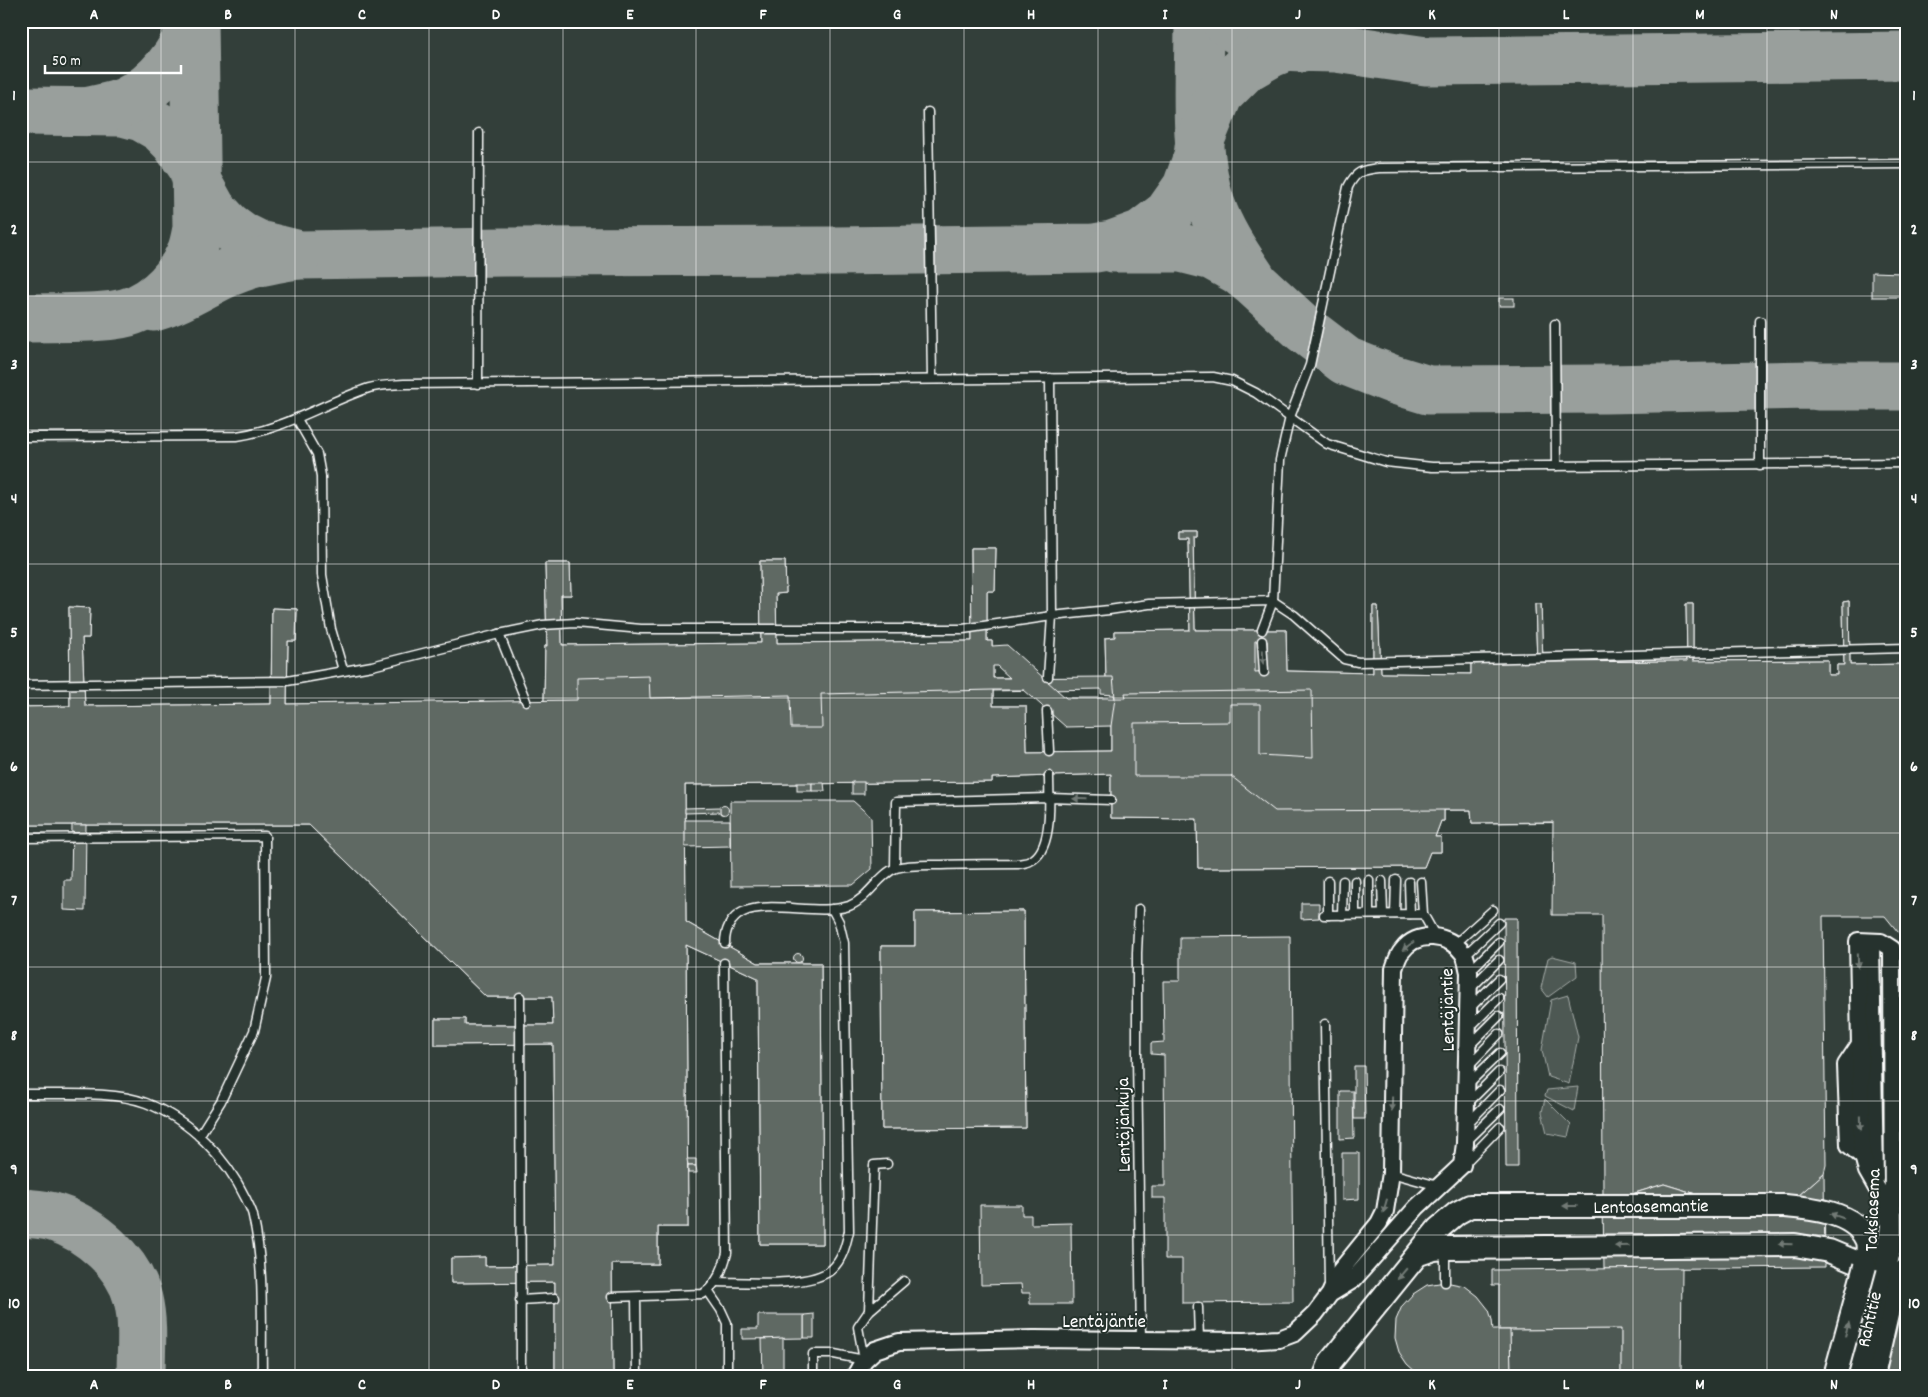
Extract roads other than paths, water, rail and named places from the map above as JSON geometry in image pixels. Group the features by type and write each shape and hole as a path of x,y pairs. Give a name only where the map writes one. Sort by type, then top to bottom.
{"main road":[{"name":"Lentoasemantie","path":"1326,1376 1331,1361 1419,1254 1434,1248 1457,1213 1470,1206 1785,1206 1813,1209 1842,1217 1857,1228 1867,1240 1868,1248 1865,1266 1835,1376"},
{"name":"Lentoasemantie","path":"1442,1238 1795,1245 1829,1251 1865,1266"}],"street":[{"name":"Lentäjäntie","path":"864,1360 875,1350 899,1342 1034,1339 1245,1341 1279,1338 1295,1333 1315,1314 1330,1294 1340,1271 1379,1222 1388,1198 1391,1173 1394,969 1401,952 1410,942 1426,937 1446,939 1460,950 1469,972 1466,1125 1462,1165 1417,1207 1353,1280 1330,1294"},
{"name":"Taksiasema","path":"1863,1376 1893,1247 1877,1043 1858,941 1876,942 1892,948 1877,1043 1863,1157 1867,1171 1887,1206"},
{"name":"Taksiasema","path":"1876,1184 1877,1043"},
{"name":"Taksiasema","path":"1853,1376 1886,1247 1889,1226 1877,1043"},
{"name":"Rahtitie","path":"1876,1376 1903,1268 1903,1239 1907,1233"},
{"path":"855,1376 864,1360"}],"lane":[{"path":"928,112 932,379"},
{"path":"478,133 478,384"},
{"path":"1262,630 1274,601 1280,460 1290,417 1310,365 1348,187 1354,176 1364,170 1389,168 1907,164"},
{"path":"1760,321 1760,465"},
{"path":"1556,324 1556,466"},
{"path":"21,438 237,436 259,433 370,388 404,384 1213,377 1232,381 1256,393 1327,444 1386,462 1432,467 1907,463"},
{"path":"1048,678 1052,616 1050,378"},
{"path":"297,419 317,454 321,476 322,575 331,629 343,670"},
{"path":"21,684 287,681 372,666 499,634 543,625 575,623 641,629 963,629 1149,604 1274,601 1294,615 1344,659 1358,662 1907,648"},
{"path":"499,634 526,701"},
{"path":"1262,641 1264,672"},
{"path":"1047,711 1049,751"},
{"path":"725,943 725,933 731,922 742,912 756,909 832,909 849,906 864,897 881,879 895,868 921,865 1018,864 1032,861 1043,849 1047,838 1049,776"},
{"path":"895,868 896,802 1049,798 1111,800"},
{"path":"21,838 265,836 266,978 254,1031 221,1101 199,1136"},
{"path":"1368,880 1369,914"},
{"path":"1395,914 1396,880"},
{"path":"1328,881 1326,915 1423,914"},
{"path":"1342,915 1343,881"},
{"path":"1355,914 1356,881"},
{"path":"1382,881 1383,914"},
{"path":"1408,882 1410,914"},
{"path":"1421,882 1423,914 1436,938"},
{"path":"715,1282 805,1281 820,1277 832,1269 846,1246 849,1230 844,943 839,922 832,909"},
{"name":"Lentäjänkuja","path":"1139,909 1137,1056 1141,1340"},
{"path":"1460,950 1493,910"},
{"path":"1460,950 1498,923"},
{"path":"1469,972 1499,942"},
{"path":"1468,991 1499,960"},
{"path":"612,1297 703,1294 715,1282 724,1268 727,1253 724,963"},
{"path":"1468,1010 1499,979"},
{"path":"520,997 521,1376"},
{"path":"1468,1029 1499,998"},
{"path":"1467,1048 1499,1016"},
{"path":"1325,1024 1330,1294"},
{"path":"1467,1067 1499,1034"},
{"path":"1466,1087 1500,1053"},
{"path":"1466,1106 1499,1072"},
{"path":"1466,1125 1500,1090"},
{"path":"21,1094 104,1096 146,1103 184,1124 221,1158 238,1183 253,1214 261,1264 262,1376"},
{"path":"1465,1144 1500,1109"},
{"path":"1462,1165 1500,1128"},
{"path":"869,1311 874,1166 887,1164"},
{"path":"1391,1173 1438,1186"},
{"path":"1442,1238 1445,1282"},
{"path":"813,1376 813,1354 834,1354 864,1360 858,1327 869,1311 904,1281"},
{"path":"708,1290 727,1323 727,1376"},
{"path":"636,1297 637,1376"},
{"path":"520,1300 555,1298"},
{"path":"1198,1307 1199,1340"}]}
